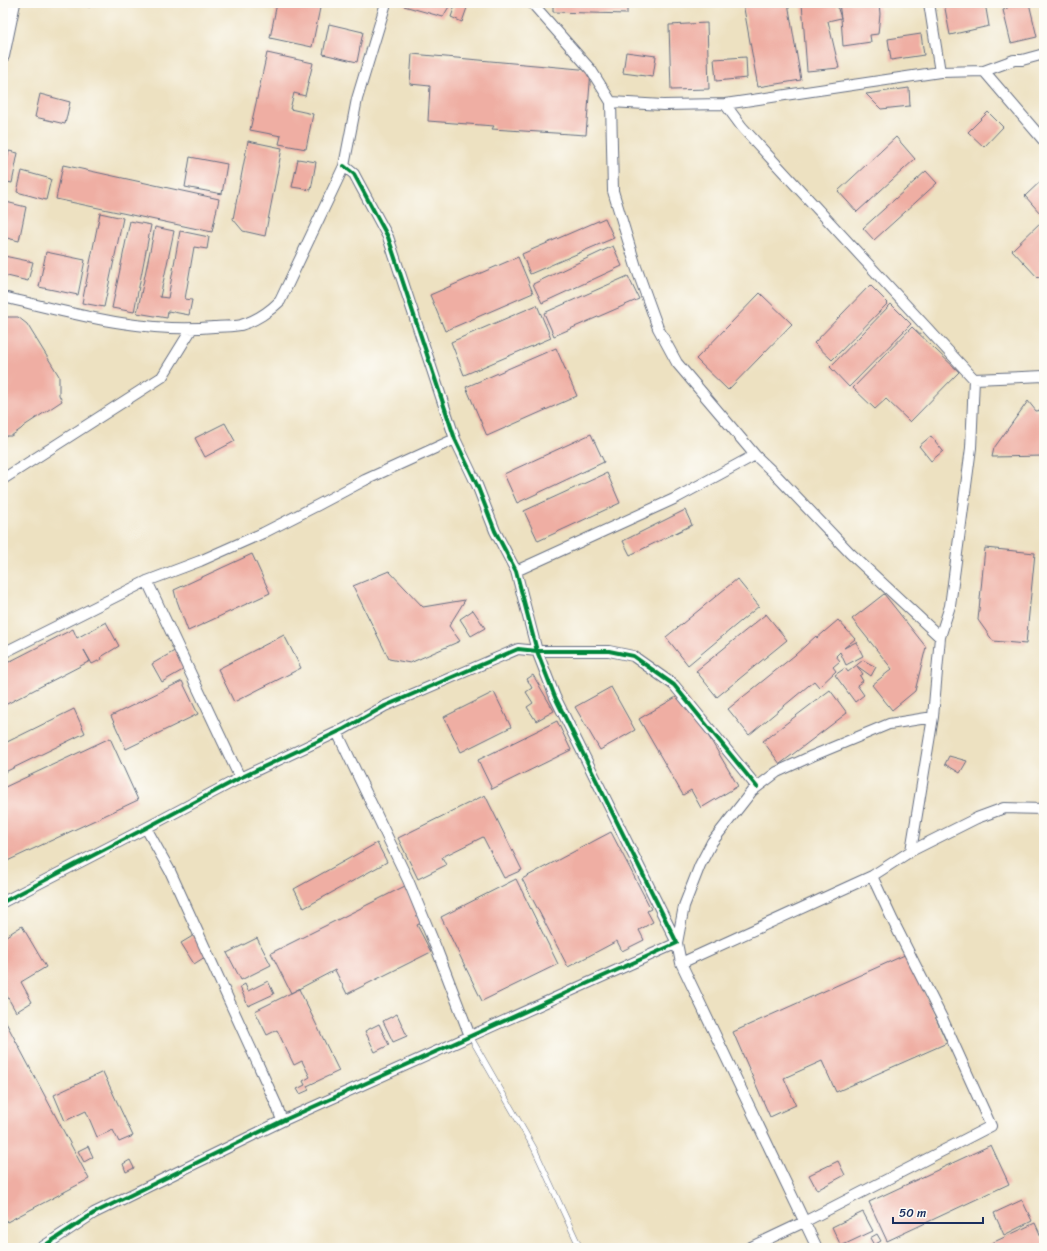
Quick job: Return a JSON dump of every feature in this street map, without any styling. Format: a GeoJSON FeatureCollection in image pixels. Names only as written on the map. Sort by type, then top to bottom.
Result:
{"type":"FeatureCollection","features":[{"type":"Feature","properties":{"kind":"street"},"geometry":{"type":"LineString","coordinates":[[3,56],[14,3]]}},
{"type":"Feature","properties":{"kind":"street"},"geometry":{"type":"LineString","coordinates":[[3,297],[89,317],[146,327],[191,330],[242,324],[270,311],[280,301],[344,166],[357,99],[386,3]]}},
{"type":"Feature","properties":{"kind":"street"},"geometry":{"type":"LineString","coordinates":[[532,3],[591,70],[611,102],[613,191],[636,267],[658,328],[677,363],[755,455],[850,553],[940,637]]}},
{"type":"Feature","properties":{"kind":"street"},"geometry":{"type":"LineString","coordinates":[[929,3],[940,72]]}},
{"type":"Feature","properties":{"kind":"street"},"geometry":{"type":"LineString","coordinates":[[611,102],[664,105],[725,104],[940,72],[984,71],[1014,60],[1022,60],[1044,54]]}},
{"type":"Feature","properties":{"kind":"street"},"geometry":{"type":"LineString","coordinates":[[984,71],[1044,141]]}},
{"type":"Feature","properties":{"kind":"street"},"geometry":{"type":"LineString","coordinates":[[725,104],[742,127],[974,379],[971,448],[950,606],[940,637],[933,717],[911,851]]}},
{"type":"Feature","properties":{"kind":"street"},"geometry":{"type":"LineString","coordinates":[[344,166],[354,174],[388,237],[455,439],[477,485],[495,531],[516,571],[537,651],[555,697],[677,943],[682,963],[817,1248]]}},
{"type":"Feature","properties":{"kind":"street"},"geometry":{"type":"LineString","coordinates":[[3,479],[162,377],[191,330]]}},
{"type":"Feature","properties":{"kind":"street"},"geometry":{"type":"LineString","coordinates":[[974,379],[1044,376]]}},
{"type":"Feature","properties":{"kind":"street"},"geometry":{"type":"LineString","coordinates":[[3,653],[147,581],[200,561],[263,533],[365,480],[455,439]]}},
{"type":"Feature","properties":{"kind":"street"},"geometry":{"type":"LineString","coordinates":[[516,571],[674,499],[755,455]]}},
{"type":"Feature","properties":{"kind":"street"},"geometry":{"type":"LineString","coordinates":[[147,581],[240,778]]}},
{"type":"Feature","properties":{"kind":"street"},"geometry":{"type":"LineString","coordinates":[[3,902],[240,778],[337,732],[385,706],[454,675],[518,649],[537,651],[609,650],[633,656],[674,685],[757,787]]}},
{"type":"Feature","properties":{"kind":"street"},"geometry":{"type":"LineString","coordinates":[[677,943],[684,906],[700,865],[712,842],[752,791],[777,772],[889,724],[933,717]]}},
{"type":"Feature","properties":{"kind":"street"},"geometry":{"type":"LineString","coordinates":[[337,732],[408,880],[470,1036]]}},
{"type":"Feature","properties":{"kind":"street"},"geometry":{"type":"LineString","coordinates":[[682,963],[872,876],[911,851],[977,818],[1004,808],[1044,809]]}},
{"type":"Feature","properties":{"kind":"street"},"geometry":{"type":"LineString","coordinates":[[146,828],[170,871],[277,1106],[282,1121]]}},
{"type":"Feature","properties":{"kind":"street"},"geometry":{"type":"LineString","coordinates":[[749,1248],[804,1222],[992,1126],[943,1020],[872,876]]}},
{"type":"Feature","properties":{"kind":"street"},"geometry":{"type":"LineString","coordinates":[[41,1248],[94,1213],[282,1121],[677,943]]}},
{"type":"Feature","properties":{"kind":"lane"},"geometry":{"type":"LineString","coordinates":[[470,1036],[534,1148],[580,1248]]}},
{"type":"Feature","properties":{"kind":"building"},"geometry":{"type":"Polygon","coordinates":[[[69,3],[91,3],[90,7],[69,3]]]}},
{"type":"Feature","properties":{"kind":"building"},"geometry":{"type":"Polygon","coordinates":[[[277,3],[321,3],[312,47],[270,38],[277,3]]]}},
{"type":"Feature","properties":{"kind":"building"},"geometry":{"type":"Polygon","coordinates":[[[406,3],[451,3],[443,17],[404,6],[406,3]]]}},
{"type":"Feature","properties":{"kind":"building"},"geometry":{"type":"Polygon","coordinates":[[[456,3],[468,5],[462,22],[451,17],[456,3]]]}},
{"type":"Feature","properties":{"kind":"building"},"geometry":{"type":"Polygon","coordinates":[[[553,3],[627,3],[627,14],[553,12],[553,3]]]}},
{"type":"Feature","properties":{"kind":"building"},"geometry":{"type":"Polygon","coordinates":[[[743,3],[788,3],[801,80],[758,87],[743,3]]]}},
{"type":"Feature","properties":{"kind":"building"},"geometry":{"type":"Polygon","coordinates":[[[802,3],[836,3],[841,18],[828,21],[839,68],[807,71],[802,3]]]}},
{"type":"Feature","properties":{"kind":"building"},"geometry":{"type":"Polygon","coordinates":[[[839,3],[879,3],[880,14],[878,34],[870,35],[871,42],[843,46],[839,3]]]}},
{"type":"Feature","properties":{"kind":"building"},"geometry":{"type":"Polygon","coordinates":[[[944,3],[985,3],[989,26],[950,35],[944,3]]]}},
{"type":"Feature","properties":{"kind":"building"},"geometry":{"type":"Polygon","coordinates":[[[1006,3],[1029,3],[1037,37],[1011,43],[1003,10],[1007,9],[1006,3]]]}},
{"type":"Feature","properties":{"kind":"building"},"geometry":{"type":"Polygon","coordinates":[[[707,23],[709,89],[671,90],[669,25],[707,23]]]}},
{"type":"Feature","properties":{"kind":"building"},"geometry":{"type":"Polygon","coordinates":[[[329,24],[363,32],[357,62],[323,54],[329,24]]]}},
{"type":"Feature","properties":{"kind":"building"},"geometry":{"type":"Polygon","coordinates":[[[921,34],[924,55],[891,60],[888,39],[921,34]]]}},
{"type":"Feature","properties":{"kind":"building"},"geometry":{"type":"Polygon","coordinates":[[[626,52],[656,56],[653,77],[623,73],[626,52]]]}},
{"type":"Feature","properties":{"kind":"building"},"geometry":{"type":"Polygon","coordinates":[[[267,53],[313,63],[305,96],[294,93],[290,109],[313,114],[306,149],[279,144],[281,136],[250,130],[267,53]]]}},
{"type":"Feature","properties":{"kind":"building"},"geometry":{"type":"Polygon","coordinates":[[[412,54],[591,70],[586,135],[492,129],[494,126],[428,121],[430,86],[410,84],[412,54]]]}},
{"type":"Feature","properties":{"kind":"building"},"geometry":{"type":"Polygon","coordinates":[[[746,57],[747,78],[716,81],[714,59],[746,57]]]}},
{"type":"Feature","properties":{"kind":"building"},"geometry":{"type":"Polygon","coordinates":[[[909,88],[910,106],[881,109],[866,94],[909,88]]]}},
{"type":"Feature","properties":{"kind":"building"},"geometry":{"type":"Polygon","coordinates":[[[40,94],[70,102],[65,124],[35,117],[40,94]]]}},
{"type":"Feature","properties":{"kind":"building"},"geometry":{"type":"Polygon","coordinates":[[[988,112],[1003,127],[984,147],[968,132],[988,112]]]}},
{"type":"Feature","properties":{"kind":"building"},"geometry":{"type":"Polygon","coordinates":[[[896,137],[915,159],[857,212],[838,191],[896,137]]]}},
{"type":"Feature","properties":{"kind":"building"},"geometry":{"type":"Polygon","coordinates":[[[248,141],[282,148],[265,236],[243,231],[233,219],[248,141]]]}},
{"type":"Feature","properties":{"kind":"building"},"geometry":{"type":"Polygon","coordinates":[[[9,151],[18,153],[12,183],[3,181],[9,151]]]}},
{"type":"Feature","properties":{"kind":"building"},"geometry":{"type":"Polygon","coordinates":[[[190,157],[227,164],[222,194],[185,187],[190,157]]]}},
{"type":"Feature","properties":{"kind":"building"},"geometry":{"type":"Polygon","coordinates":[[[298,159],[316,162],[311,190],[292,187],[298,159]]]}},
{"type":"Feature","properties":{"kind":"building"},"geometry":{"type":"Polygon","coordinates":[[[63,165],[219,199],[212,232],[56,199],[63,165]]]}},
{"type":"Feature","properties":{"kind":"building"},"geometry":{"type":"Polygon","coordinates":[[[22,171],[51,179],[46,200],[17,192],[22,171]]]}},
{"type":"Feature","properties":{"kind":"building"},"geometry":{"type":"Polygon","coordinates":[[[926,171],[937,183],[874,240],[863,228],[926,171]]]}},
{"type":"Feature","properties":{"kind":"building"},"geometry":{"type":"Polygon","coordinates":[[[1044,178],[1044,210],[1040,213],[1025,196],[1044,178]]]}},
{"type":"Feature","properties":{"kind":"building"},"geometry":{"type":"Polygon","coordinates":[[[6,202],[26,207],[19,241],[3,237],[3,215],[6,202]]]}},
{"type":"Feature","properties":{"kind":"building"},"geometry":{"type":"Polygon","coordinates":[[[100,213],[123,218],[104,307],[82,303],[100,213]]]}},
{"type":"Feature","properties":{"kind":"building"},"geometry":{"type":"Polygon","coordinates":[[[605,218],[614,238],[530,274],[522,254],[605,218]]]}},
{"type":"Feature","properties":{"kind":"building"},"geometry":{"type":"Polygon","coordinates":[[[1044,219],[1044,272],[1038,278],[1012,250],[1044,219]]]}},
{"type":"Feature","properties":{"kind":"building"},"geometry":{"type":"Polygon","coordinates":[[[130,221],[151,225],[134,312],[112,308],[130,221]]]}},
{"type":"Feature","properties":{"kind":"building"},"geometry":{"type":"Polygon","coordinates":[[[155,227],[174,231],[160,297],[168,298],[180,231],[209,237],[207,249],[194,247],[185,299],[192,300],[189,315],[168,311],[167,318],[137,313],[155,227]]]}},
{"type":"Feature","properties":{"kind":"building"},"geometry":{"type":"Polygon","coordinates":[[[613,246],[622,266],[542,303],[533,284],[613,246]]]}},
{"type":"Feature","properties":{"kind":"building"},"geometry":{"type":"Polygon","coordinates":[[[46,252],[85,260],[78,295],[39,287],[46,252]]]}},
{"type":"Feature","properties":{"kind":"building"},"geometry":{"type":"Polygon","coordinates":[[[4,256],[33,262],[28,281],[3,275],[4,256]]]}},
{"type":"Feature","properties":{"kind":"building"},"geometry":{"type":"Polygon","coordinates":[[[518,257],[533,293],[445,331],[430,295],[518,257]]]}},
{"type":"Feature","properties":{"kind":"building"},"geometry":{"type":"Polygon","coordinates":[[[628,276],[639,299],[554,336],[544,313],[628,276]]]}},
{"type":"Feature","properties":{"kind":"building"},"geometry":{"type":"Polygon","coordinates":[[[870,285],[888,303],[832,360],[814,343],[870,285]]]}},
{"type":"Feature","properties":{"kind":"building"},"geometry":{"type":"Polygon","coordinates":[[[760,293],[792,324],[728,390],[696,359],[760,293]]]}},
{"type":"Feature","properties":{"kind":"building"},"geometry":{"type":"Polygon","coordinates":[[[891,304],[911,324],[849,387],[830,367],[891,304]]]}},
{"type":"Feature","properties":{"kind":"building"},"geometry":{"type":"Polygon","coordinates":[[[537,305],[551,338],[464,375],[451,342],[537,305]]]}},
{"type":"Feature","properties":{"kind":"building"},"geometry":{"type":"Polygon","coordinates":[[[7,317],[18,317],[27,324],[59,376],[59,395],[62,401],[11,436],[3,438],[3,319],[7,317]]]}},
{"type":"Feature","properties":{"kind":"building"},"geometry":{"type":"Polygon","coordinates":[[[912,327],[959,372],[910,422],[886,399],[875,409],[853,388],[912,327]]]}},
{"type":"Feature","properties":{"kind":"building"},"geometry":{"type":"Polygon","coordinates":[[[556,348],[577,396],[487,436],[466,387],[556,348]]]}},
{"type":"Feature","properties":{"kind":"building"},"geometry":{"type":"Polygon","coordinates":[[[1028,401],[1036,411],[1044,410],[1044,456],[992,457],[994,448],[1028,401]]]}},
{"type":"Feature","properties":{"kind":"building"},"geometry":{"type":"Polygon","coordinates":[[[225,423],[235,441],[205,457],[195,438],[225,423]]]}},
{"type":"Feature","properties":{"kind":"building"},"geometry":{"type":"Polygon","coordinates":[[[591,434],[604,462],[517,503],[504,474],[591,434]]]}},
{"type":"Feature","properties":{"kind":"building"},"geometry":{"type":"Polygon","coordinates":[[[931,436],[943,451],[931,461],[919,446],[931,436]]]}},
{"type":"Feature","properties":{"kind":"building"},"geometry":{"type":"Polygon","coordinates":[[[607,473],[620,503],[538,541],[524,511],[607,473]]]}},
{"type":"Feature","properties":{"kind":"building"},"geometry":{"type":"Polygon","coordinates":[[[685,510],[692,525],[630,555],[623,541],[685,510]]]}},
{"type":"Feature","properties":{"kind":"building"},"geometry":{"type":"Polygon","coordinates":[[[985,548],[1035,553],[1026,644],[993,641],[978,620],[985,548]]]}},
{"type":"Feature","properties":{"kind":"building"},"geometry":{"type":"Polygon","coordinates":[[[252,554],[270,593],[188,631],[174,590],[252,554]]]}},
{"type":"Feature","properties":{"kind":"building"},"geometry":{"type":"Polygon","coordinates":[[[389,571],[423,607],[465,600],[449,626],[460,641],[410,663],[389,659],[353,586],[389,571]]]}},
{"type":"Feature","properties":{"kind":"building"},"geometry":{"type":"Polygon","coordinates":[[[737,579],[759,606],[688,665],[666,637],[737,579]]]}},
{"type":"Feature","properties":{"kind":"building"},"geometry":{"type":"Polygon","coordinates":[[[884,594],[926,647],[915,691],[892,710],[872,685],[892,669],[852,619],[884,594]]]}},
{"type":"Feature","properties":{"kind":"building"},"geometry":{"type":"Polygon","coordinates":[[[473,610],[485,628],[471,636],[460,619],[473,610]]]}},
{"type":"Feature","properties":{"kind":"building"},"geometry":{"type":"Polygon","coordinates":[[[766,614],[787,640],[717,697],[696,671],[766,614]]]}},
{"type":"Feature","properties":{"kind":"building"},"geometry":{"type":"Polygon","coordinates":[[[838,620],[855,639],[844,648],[856,642],[863,656],[846,665],[840,652],[836,656],[840,661],[833,667],[836,671],[819,687],[814,681],[749,735],[728,709],[795,655],[816,636],[817,638],[838,620]]]}},
{"type":"Feature","properties":{"kind":"building"},"geometry":{"type":"Polygon","coordinates":[[[106,622],[119,646],[101,657],[102,659],[92,664],[84,650],[90,661],[3,706],[3,665],[73,629],[77,638],[106,622]]]}},
{"type":"Feature","properties":{"kind":"building"},"geometry":{"type":"Polygon","coordinates":[[[284,635],[301,668],[234,702],[218,669],[284,635]]]}},
{"type":"Feature","properties":{"kind":"building"},"geometry":{"type":"Polygon","coordinates":[[[178,649],[188,667],[162,682],[152,664],[178,649]]]}},
{"type":"Feature","properties":{"kind":"building"},"geometry":{"type":"Polygon","coordinates":[[[863,660],[876,667],[871,676],[857,666],[863,674],[860,676],[863,681],[857,685],[864,695],[855,702],[835,675],[845,668],[848,672],[863,660]]]}},
{"type":"Feature","properties":{"kind":"building"},"geometry":{"type":"Polygon","coordinates":[[[533,675],[554,711],[536,721],[527,707],[533,703],[526,692],[532,688],[527,679],[533,675]]]}},
{"type":"Feature","properties":{"kind":"building"},"geometry":{"type":"Polygon","coordinates":[[[182,681],[198,714],[126,749],[111,716],[182,681]]]}},
{"type":"Feature","properties":{"kind":"building"},"geometry":{"type":"Polygon","coordinates":[[[611,687],[635,730],[600,750],[575,707],[611,687]]]}},
{"type":"Feature","properties":{"kind":"building"},"geometry":{"type":"Polygon","coordinates":[[[830,690],[847,713],[780,764],[763,741],[830,690]]]}},
{"type":"Feature","properties":{"kind":"building"},"geometry":{"type":"Polygon","coordinates":[[[494,692],[511,727],[461,752],[444,717],[494,692]]]}},
{"type":"Feature","properties":{"kind":"building"},"geometry":{"type":"Polygon","coordinates":[[[683,693],[738,786],[701,808],[691,790],[683,795],[639,719],[683,693]]]}},
{"type":"Feature","properties":{"kind":"building"},"geometry":{"type":"Polygon","coordinates":[[[74,709],[85,733],[3,773],[3,744],[74,709]]]}},
{"type":"Feature","properties":{"kind":"building"},"geometry":{"type":"Polygon","coordinates":[[[557,721],[571,750],[492,789],[478,760],[557,721]]]}},
{"type":"Feature","properties":{"kind":"building"},"geometry":{"type":"Polygon","coordinates":[[[110,738],[138,800],[3,863],[3,788],[110,738]]]}},
{"type":"Feature","properties":{"kind":"building"},"geometry":{"type":"Polygon","coordinates":[[[949,756],[967,761],[960,773],[945,764],[949,756]]]}},
{"type":"Feature","properties":{"kind":"building"},"geometry":{"type":"Polygon","coordinates":[[[485,795],[522,870],[504,878],[483,837],[442,857],[446,865],[418,879],[398,838],[485,795]]]}},
{"type":"Feature","properties":{"kind":"building"},"geometry":{"type":"Polygon","coordinates":[[[611,832],[651,909],[647,911],[653,922],[639,930],[644,940],[622,951],[617,941],[568,967],[522,879],[611,832]]]}},
{"type":"Feature","properties":{"kind":"building"},"geometry":{"type":"Polygon","coordinates":[[[377,843],[387,862],[304,908],[294,889],[377,843]]]}},
{"type":"Feature","properties":{"kind":"building"},"geometry":{"type":"Polygon","coordinates":[[[516,879],[558,964],[482,1001],[441,917],[516,879]]]}},
{"type":"Feature","properties":{"kind":"building"},"geometry":{"type":"Polygon","coordinates":[[[405,886],[423,922],[417,925],[431,952],[347,994],[335,970],[291,993],[271,953],[405,886]]]}},
{"type":"Feature","properties":{"kind":"building"},"geometry":{"type":"Polygon","coordinates":[[[22,926],[46,967],[21,982],[32,1002],[16,1012],[3,989],[3,938],[22,926]]]}},
{"type":"Feature","properties":{"kind":"building"},"geometry":{"type":"Polygon","coordinates":[[[196,934],[208,955],[194,964],[181,943],[196,934]]]}},
{"type":"Feature","properties":{"kind":"building"},"geometry":{"type":"Polygon","coordinates":[[[257,938],[271,965],[241,980],[227,953],[257,938]]]}},
{"type":"Feature","properties":{"kind":"building"},"geometry":{"type":"Polygon","coordinates":[[[907,954],[947,1043],[836,1092],[822,1061],[784,1078],[796,1105],[770,1117],[733,1032],[907,954]]]}},
{"type":"Feature","properties":{"kind":"building"},"geometry":{"type":"Polygon","coordinates":[[[268,981],[274,994],[248,1006],[240,987],[245,984],[248,991],[268,981]]]}},
{"type":"Feature","properties":{"kind":"building"},"geometry":{"type":"Polygon","coordinates":[[[299,989],[339,1071],[307,1086],[309,1090],[300,1094],[297,1089],[305,1085],[303,1081],[310,1077],[302,1061],[294,1065],[277,1030],[267,1035],[255,1011],[299,989]]]}},
{"type":"Feature","properties":{"kind":"building"},"geometry":{"type":"Polygon","coordinates":[[[397,1014],[407,1036],[393,1042],[383,1021],[397,1014]]]}},
{"type":"Feature","properties":{"kind":"building"},"geometry":{"type":"Polygon","coordinates":[[[3,1017],[89,1179],[7,1222],[3,1215],[3,1017]]]}},
{"type":"Feature","properties":{"kind":"building"},"geometry":{"type":"Polygon","coordinates":[[[379,1024],[389,1045],[375,1052],[365,1031],[379,1024]]]}},
{"type":"Feature","properties":{"kind":"building"},"geometry":{"type":"Polygon","coordinates":[[[103,1072],[133,1136],[119,1142],[113,1130],[97,1137],[86,1111],[65,1121],[54,1095],[103,1072]]]}},
{"type":"Feature","properties":{"kind":"building"},"geometry":{"type":"Polygon","coordinates":[[[991,1145],[1009,1184],[887,1241],[869,1202],[991,1145]]]}},
{"type":"Feature","properties":{"kind":"building"},"geometry":{"type":"Polygon","coordinates":[[[88,1146],[93,1157],[84,1162],[78,1151],[88,1146]]]}},
{"type":"Feature","properties":{"kind":"building"},"geometry":{"type":"Polygon","coordinates":[[[130,1160],[134,1168],[126,1172],[123,1164],[130,1160]]]}},
{"type":"Feature","properties":{"kind":"building"},"geometry":{"type":"Polygon","coordinates":[[[838,1161],[845,1175],[817,1190],[809,1175],[838,1161]]]}},
{"type":"Feature","properties":{"kind":"building"},"geometry":{"type":"Polygon","coordinates":[[[1022,1200],[1032,1221],[1004,1235],[994,1213],[1022,1200]]]}},
{"type":"Feature","properties":{"kind":"building"},"geometry":{"type":"Polygon","coordinates":[[[863,1212],[873,1231],[841,1246],[832,1227],[863,1212]]]}},
{"type":"Feature","properties":{"kind":"building"},"geometry":{"type":"Polygon","coordinates":[[[1035,1223],[1044,1243],[1044,1248],[981,1248],[1035,1223]]]}},
{"type":"Feature","properties":{"kind":"building"},"geometry":{"type":"Polygon","coordinates":[[[877,1234],[881,1241],[874,1245],[870,1238],[877,1234]]]}},
{"type":"Feature","properties":{"kind":"cycle path"},"geometry":{"type":"LineString","coordinates":[[41,1248],[94,1213],[282,1121],[677,943],[555,697],[537,651],[516,571],[495,531],[477,485],[455,439],[388,237],[354,174],[344,166]]}},
{"type":"Feature","properties":{"kind":"cycle path"},"geometry":{"type":"LineString","coordinates":[[3,902],[240,778],[344,729],[385,706],[518,649],[537,651],[609,651],[633,656],[674,685],[757,787]]}}]}
